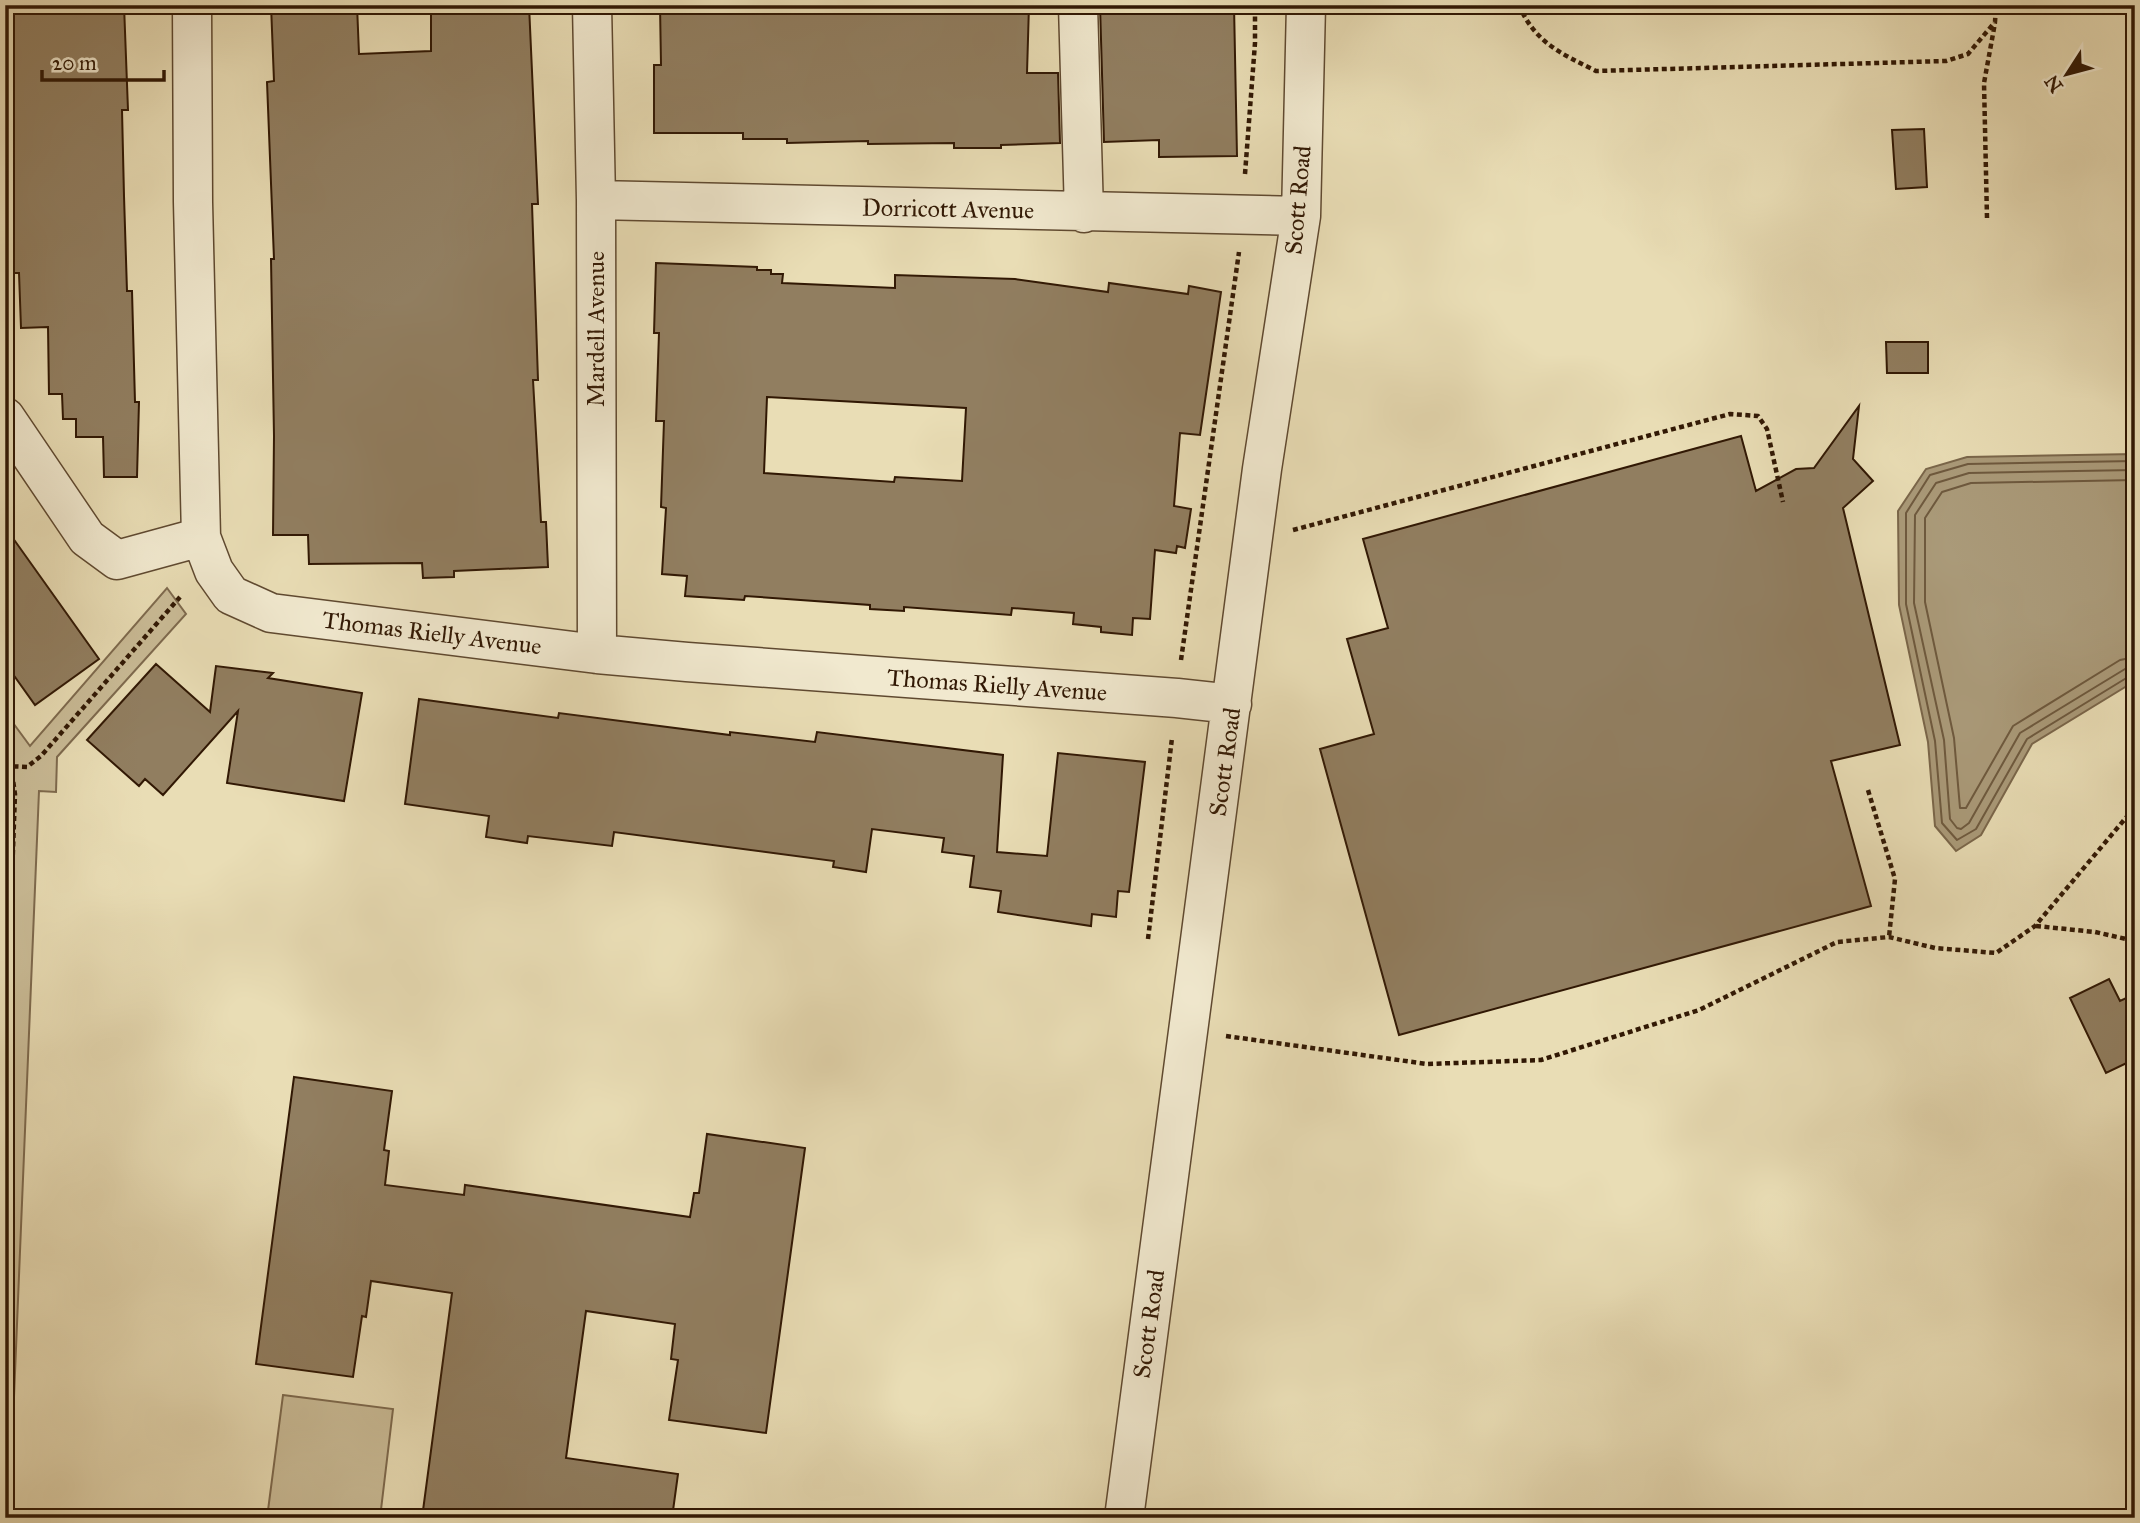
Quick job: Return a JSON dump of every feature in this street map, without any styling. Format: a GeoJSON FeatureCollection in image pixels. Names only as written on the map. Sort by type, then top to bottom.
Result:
{"type":"FeatureCollection","features":[{"type":"Feature","properties":{"kind":"street","name":"Thomas Rielly Avenue"},"geometry":{"type":"LineString","coordinates":[[192,5],[193,202],[201,537],[214,571],[232,595],[271,613],[597,654],[1232,704]]}},
{"type":"Feature","properties":{"kind":"street","name":"Mardell Avenue"},"geometry":{"type":"LineString","coordinates":[[592,5],[596,200],[597,654]]}},
{"type":"Feature","properties":{"kind":"street"},"geometry":{"type":"LineString","coordinates":[[1078,5],[1084,213]]}},
{"type":"Feature","properties":{"kind":"street","name":"Scott Road"},"geometry":{"type":"LineString","coordinates":[[1124,1518],[1254,530],[1301,216],[1307,5]]}},
{"type":"Feature","properties":{"kind":"street","name":"Dorricott Avenue"},"geometry":{"type":"LineString","coordinates":[[596,200],[1301,216]]}},
{"type":"Feature","properties":{"kind":"street"},"geometry":{"type":"LineString","coordinates":[[5,417],[87,538],[117,560],[201,537]]}},
{"type":"Feature","properties":{"kind":"path"},"geometry":{"type":"LineString","coordinates":[[1245,174],[1255,43],[1255,5]]}},
{"type":"Feature","properties":{"kind":"path"},"geometry":{"type":"LineString","coordinates":[[1519,5],[1527,24],[1552,48],[1596,71],[1946,61],[1968,54],[1995,22]]}},
{"type":"Feature","properties":{"kind":"path"},"geometry":{"type":"LineString","coordinates":[[1987,218],[1984,83],[1996,5]]}},
{"type":"Feature","properties":{"kind":"path"},"geometry":{"type":"LineString","coordinates":[[1181,658],[1219,406],[1237,260]]}},
{"type":"Feature","properties":{"kind":"path"},"geometry":{"type":"LineString","coordinates":[[1254,530],[1287,531],[1327,522],[1730,414],[1758,416],[1767,429],[1783,502]]}},
{"type":"Feature","properties":{"kind":"path"},"geometry":{"type":"LineString","coordinates":[[8,766],[27,767],[41,756],[180,597]]}},
{"type":"Feature","properties":{"kind":"path"},"geometry":{"type":"LineString","coordinates":[[1148,939],[1171,744]]}},
{"type":"Feature","properties":{"kind":"path"},"geometry":{"type":"LineString","coordinates":[[5,759],[15,794],[5,1072]]}},
{"type":"Feature","properties":{"kind":"path"},"geometry":{"type":"LineString","coordinates":[[1868,790],[1895,879],[1889,937]]}},
{"type":"Feature","properties":{"kind":"path"},"geometry":{"type":"LineString","coordinates":[[1188,1031],[1427,1064],[1541,1060],[1699,1010],[1837,942],[1889,937],[1934,948],[1996,953],[2035,926],[2135,807]]}},
{"type":"Feature","properties":{"kind":"path"},"geometry":{"type":"LineString","coordinates":[[2035,926],[2095,932],[2135,941]]}},
{"type":"Feature","properties":{"kind":"shaded area"},"geometry":{"type":"Polygon","coordinates":[[[167,588],[186,614],[57,757],[56,792],[39,791],[9,1518],[5,1518],[5,712],[30,746],[167,588]]]}},
{"type":"Feature","properties":{"kind":"shaded area"},"geometry":{"type":"Polygon","coordinates":[[[283,1395],[393,1409],[380,1518],[267,1518],[283,1395]]]}},
{"type":"Feature","properties":{"kind":"water"},"geometry":{"type":"Polygon","coordinates":[[[2135,454],[2135,681],[2032,744],[1981,835],[1956,851],[1935,826],[1928,742],[1899,605],[1898,511],[1926,469],[1967,457],[2135,454]]]}},
{"type":"Feature","properties":{"kind":"building"},"geometry":{"type":"Polygon","coordinates":[[[12,5],[124,5],[128,110],[122,110],[124,196],[127,291],[132,291],[135,402],[139,402],[137,477],[104,477],[103,437],[76,437],[76,419],[63,419],[62,394],[49,394],[48,327],[21,328],[19,273],[12,273],[12,5]]]}},
{"type":"Feature","properties":{"kind":"building"},"geometry":{"type":"Polygon","coordinates":[[[271,5],[357,5],[359,54],[431,51],[431,5],[529,5],[538,204],[532,204],[538,380],[533,380],[541,522],[546,522],[548,567],[454,571],[454,577],[423,578],[422,563],[309,564],[308,535],[273,535],[271,259],[274,259],[267,82],[274,81],[271,5]]]}},
{"type":"Feature","properties":{"kind":"building"},"geometry":{"type":"Polygon","coordinates":[[[660,5],[1029,5],[1027,73],[1058,73],[1060,143],[1001,145],[1001,148],[954,148],[954,143],[787,143],[787,139],[743,139],[743,133],[654,133],[654,65],[661,65],[660,5]]]}},
{"type":"Feature","properties":{"kind":"building"},"geometry":{"type":"Polygon","coordinates":[[[1100,5],[1234,5],[1237,156],[1159,157],[1159,140],[1104,142],[1100,5]]]}},
{"type":"Feature","properties":{"kind":"building"},"geometry":{"type":"Polygon","coordinates":[[[1924,129],[1927,187],[1896,189],[1892,130],[1924,129]]]}},
{"type":"Feature","properties":{"kind":"building"},"geometry":{"type":"Polygon","coordinates":[[[656,263],[757,267],[757,270],[771,270],[771,274],[783,274],[782,283],[895,288],[895,275],[1015,279],[1108,292],[1109,283],[1188,294],[1189,286],[1221,292],[1200,435],[1180,433],[1174,506],[1191,509],[1185,548],[1177,546],[1176,553],[1155,550],[1150,619],[1133,618],[1132,635],[1101,632],[1101,627],[1073,624],[1074,613],[1012,608],[1011,615],[904,607],[904,611],[870,609],[870,605],[745,596],[744,600],[685,596],[687,576],[662,574],[666,508],[661,507],[664,421],[656,421],[659,333],[654,333],[656,263]],[[767,397],[764,473],[894,482],[895,477],[962,481],[966,408],[767,397]]]}},
{"type":"Feature","properties":{"kind":"building"},"geometry":{"type":"Polygon","coordinates":[[[1886,342],[1928,342],[1928,373],[1887,373],[1886,342]]]}},
{"type":"Feature","properties":{"kind":"building"},"geometry":{"type":"Polygon","coordinates":[[[1859,406],[1853,459],[1873,481],[1843,508],[1900,745],[1831,761],[1871,906],[1399,1035],[1320,749],[1374,734],[1347,639],[1388,628],[1363,539],[1741,436],[1756,491],[1796,469],[1814,468],[1859,406]]]}},
{"type":"Feature","properties":{"kind":"building"},"geometry":{"type":"Polygon","coordinates":[[[5,527],[99,659],[35,705],[5,663],[5,527]]]}},
{"type":"Feature","properties":{"kind":"building"},"geometry":{"type":"Polygon","coordinates":[[[156,664],[210,712],[216,666],[273,673],[268,678],[362,693],[344,801],[227,783],[238,711],[163,795],[145,779],[139,786],[87,740],[156,664]]]}},
{"type":"Feature","properties":{"kind":"building"},"geometry":{"type":"Polygon","coordinates":[[[419,699],[558,718],[559,713],[730,735],[730,732],[815,742],[817,732],[1003,755],[997,852],[1047,856],[1058,753],[1145,762],[1129,892],[1118,891],[1116,917],[1092,914],[1091,926],[998,912],[1001,891],[970,887],[974,856],[942,852],[944,838],[872,829],[866,872],[833,867],[834,861],[614,832],[612,846],[528,836],[527,843],[486,837],[489,816],[405,804],[419,699]]]}},
{"type":"Feature","properties":{"kind":"building"},"geometry":{"type":"Polygon","coordinates":[[[2109,979],[2120,1001],[2135,994],[2135,1059],[2106,1073],[2070,998],[2109,979]]]}},
{"type":"Feature","properties":{"kind":"building"},"geometry":{"type":"Polygon","coordinates":[[[294,1077],[392,1091],[384,1150],[389,1151],[385,1185],[464,1195],[465,1185],[690,1217],[694,1193],[699,1193],[707,1134],[805,1148],[766,1433],[669,1420],[678,1360],[671,1359],[675,1324],[586,1311],[566,1458],[678,1474],[672,1518],[611,1518],[559,1511],[558,1518],[422,1518],[452,1293],[371,1281],[366,1317],[362,1316],[353,1377],[256,1364],[294,1077]]]}}]}
